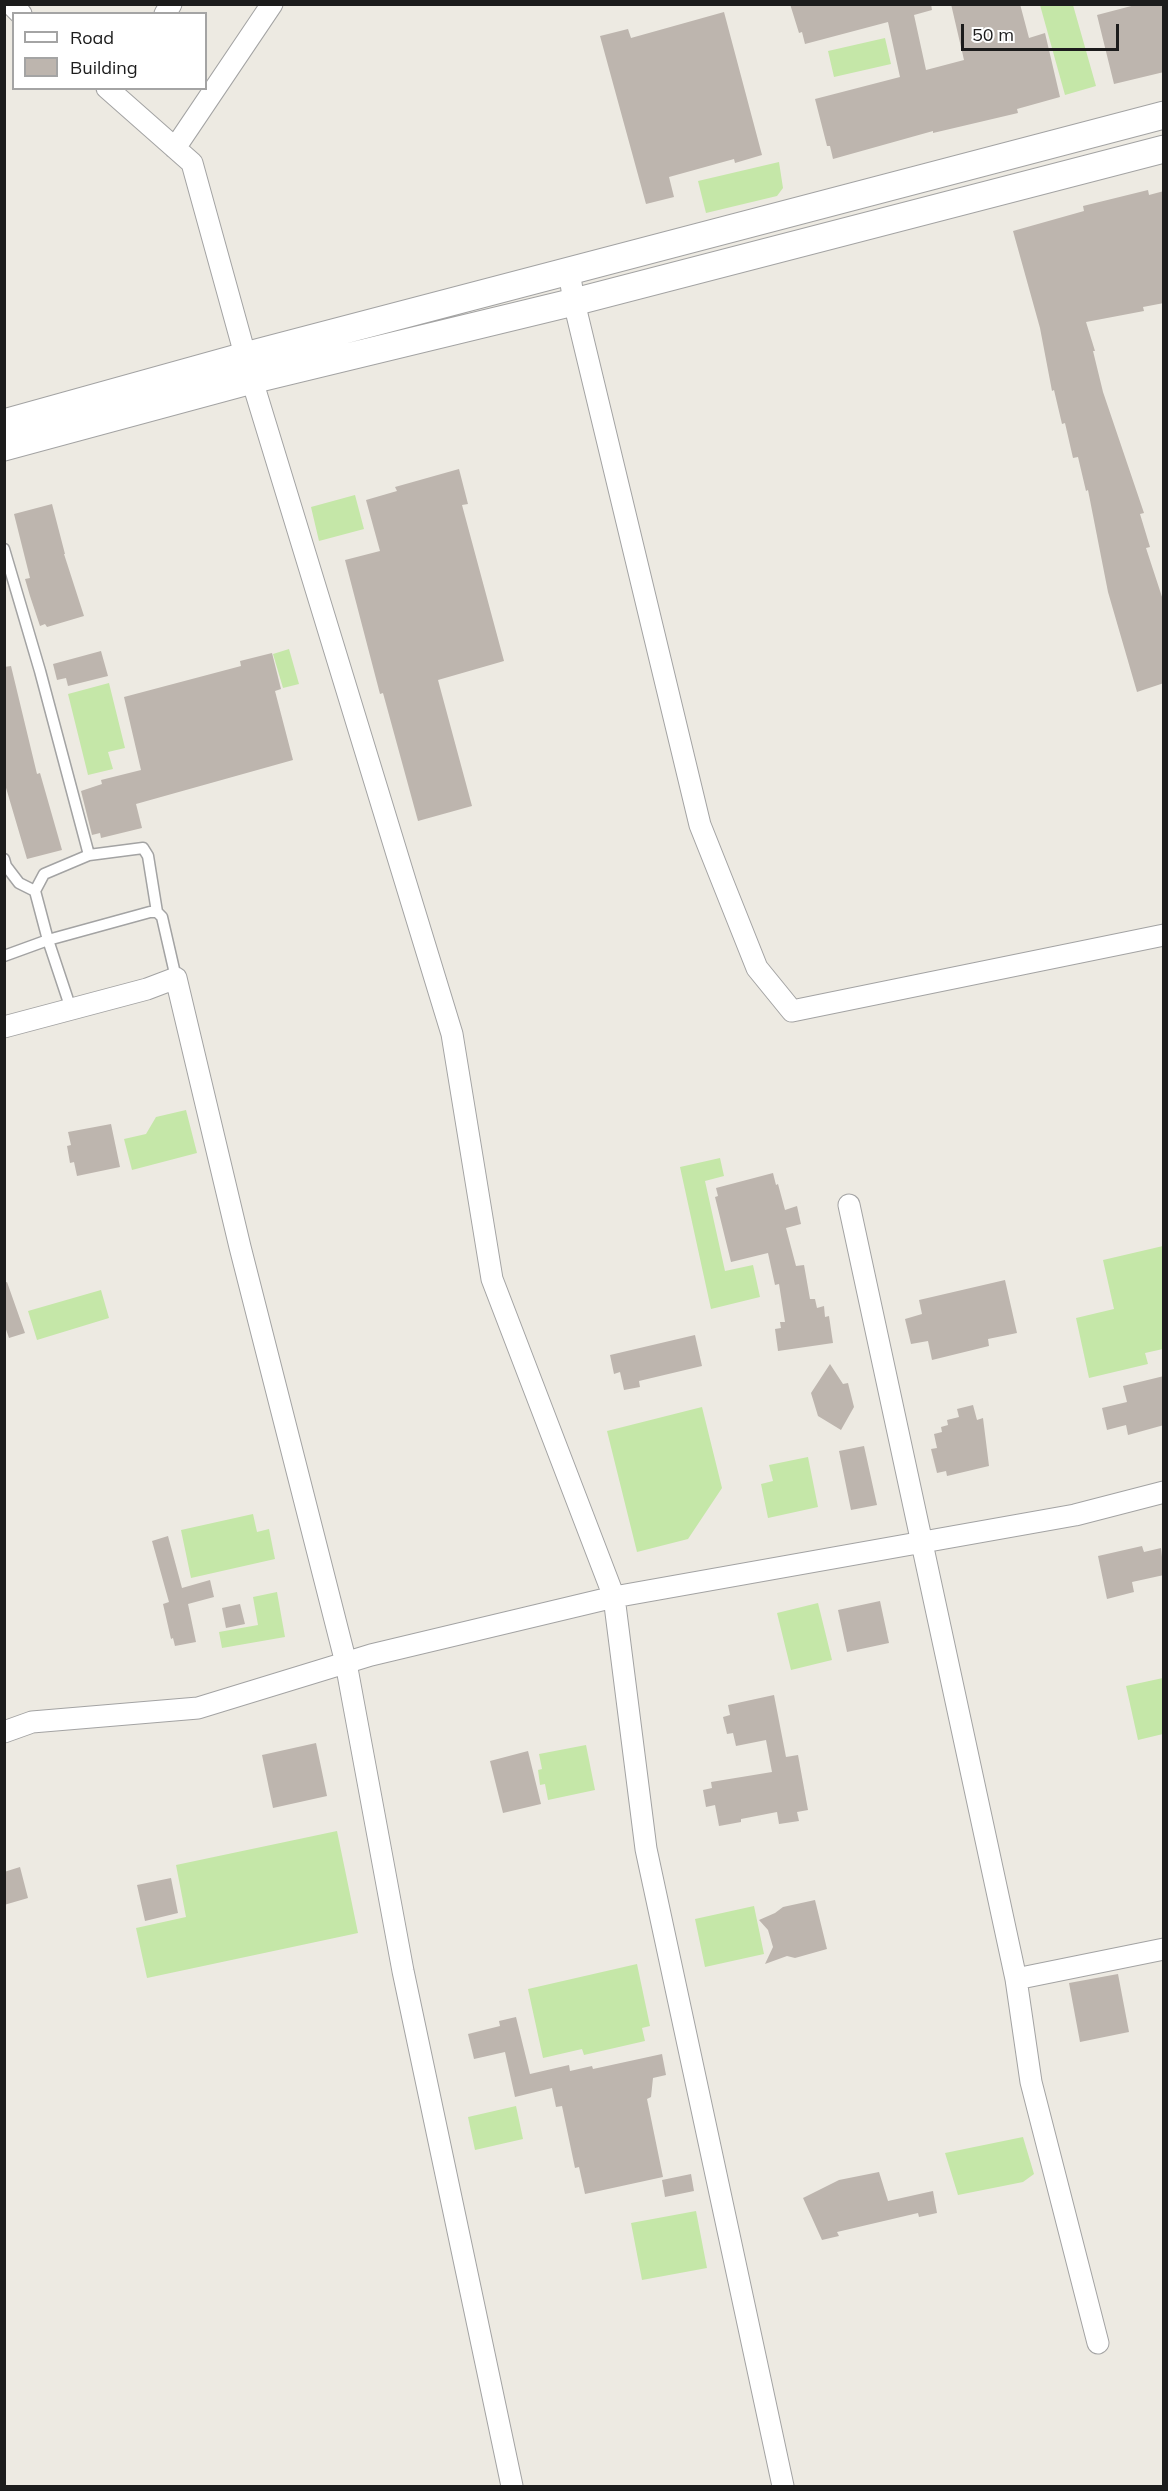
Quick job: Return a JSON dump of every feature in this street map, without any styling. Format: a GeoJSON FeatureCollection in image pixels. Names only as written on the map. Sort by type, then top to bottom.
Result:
{"type":"FeatureCollection","features":[{"type":"Feature","properties":{"kind":"street"},"geometry":{"type":"LineString","coordinates":[[175,148],[272,4]]}},
{"type":"Feature","properties":{"kind":"street"},"geometry":{"type":"LineString","coordinates":[[110,90],[192,163],[249,368],[452,1034],[492,1279],[614,1597],[646,1849],[783,2487]]}},
{"type":"Feature","properties":{"kind":"street"},"geometry":{"type":"LineString","coordinates":[[4,447],[249,368],[569,271],[1164,115]]}},
{"type":"Feature","properties":{"kind":"street"},"geometry":{"type":"LineString","coordinates":[[4,423],[249,368],[574,302],[1164,149]]}},
{"type":"Feature","properties":{"kind":"street"},"geometry":{"type":"LineString","coordinates":[[569,271],[574,302],[699,825],[758,968],[792,1011],[1164,935]]}},
{"type":"Feature","properties":{"kind":"street"},"geometry":{"type":"LineString","coordinates":[[4,1027],[176,978],[246,1270],[345,1663],[403,1971],[512,2487]]}},
{"type":"Feature","properties":{"kind":"street"},"geometry":{"type":"LineString","coordinates":[[849,1205],[1016,1979],[1031,2082],[1098,2343]]}},
{"type":"Feature","properties":{"kind":"street"},"geometry":{"type":"LineString","coordinates":[[4,1732],[32,1722],[198,1708],[345,1663],[614,1597],[1075,1515],[1164,1492]]}},
{"type":"Feature","properties":{"kind":"street"},"geometry":{"type":"LineString","coordinates":[[1016,1979],[1164,1949]]}},
{"type":"Feature","properties":{"kind":"lane"},"geometry":{"type":"LineString","coordinates":[[4,549],[40,671],[88,855]]}},
{"type":"Feature","properties":{"kind":"lane"},"geometry":{"type":"LineString","coordinates":[[71,1009],[48,940],[35,891],[44,874],[88,855],[143,848],[148,856],[157,912],[162,917],[176,978]]}},
{"type":"Feature","properties":{"kind":"lane"},"geometry":{"type":"LineString","coordinates":[[4,859],[6,866],[19,883],[35,891]]}},
{"type":"Feature","properties":{"kind":"lane"},"geometry":{"type":"LineString","coordinates":[[4,956],[48,940],[157,912]]}},
{"type":"Feature","properties":{"kind":"green space"},"geometry":{"type":"Polygon","coordinates":[[[1040,5],[1073,5],[1096,86],[1065,95],[1040,5]]]}},
{"type":"Feature","properties":{"kind":"green space"},"geometry":{"type":"Polygon","coordinates":[[[885,38],[891,64],[834,77],[828,51],[885,38]]]}},
{"type":"Feature","properties":{"kind":"green space"},"geometry":{"type":"Polygon","coordinates":[[[779,162],[783,188],[777,196],[706,213],[698,181],[779,162]]]}},
{"type":"Feature","properties":{"kind":"green space"},"geometry":{"type":"Polygon","coordinates":[[[355,495],[364,529],[319,541],[311,507],[355,495]]]}},
{"type":"Feature","properties":{"kind":"green space"},"geometry":{"type":"Polygon","coordinates":[[[289,649],[299,684],[283,688],[273,654],[289,649]]]}},
{"type":"Feature","properties":{"kind":"green space"},"geometry":{"type":"Polygon","coordinates":[[[109,683],[125,748],[108,752],[113,769],[88,775],[68,694],[109,683]]]}},
{"type":"Feature","properties":{"kind":"green space"},"geometry":{"type":"Polygon","coordinates":[[[186,1110],[197,1153],[132,1170],[124,1139],[146,1134],[156,1117],[186,1110]]]}},
{"type":"Feature","properties":{"kind":"green space"},"geometry":{"type":"Polygon","coordinates":[[[720,1158],[724,1176],[705,1181],[725,1271],[753,1265],[760,1297],[711,1309],[680,1167],[720,1158]]]}},
{"type":"Feature","properties":{"kind":"green space"},"geometry":{"type":"Polygon","coordinates":[[[1163,1246],[1163,1349],[1145,1353],[1148,1364],[1089,1378],[1076,1318],[1114,1309],[1103,1260],[1163,1246]]]}},
{"type":"Feature","properties":{"kind":"green space"},"geometry":{"type":"Polygon","coordinates":[[[101,1290],[109,1318],[37,1340],[28,1311],[101,1290]]]}},
{"type":"Feature","properties":{"kind":"green space"},"geometry":{"type":"Polygon","coordinates":[[[702,1407],[722,1488],[688,1539],[637,1552],[607,1431],[702,1407]]]}},
{"type":"Feature","properties":{"kind":"green space"},"geometry":{"type":"Polygon","coordinates":[[[808,1457],[818,1507],[768,1518],[761,1484],[773,1481],[769,1465],[808,1457]]]}},
{"type":"Feature","properties":{"kind":"green space"},"geometry":{"type":"Polygon","coordinates":[[[253,1514],[257,1532],[269,1529],[275,1559],[191,1578],[181,1530],[253,1514]]]}},
{"type":"Feature","properties":{"kind":"green space"},"geometry":{"type":"Polygon","coordinates":[[[277,1592],[285,1637],[222,1648],[219,1632],[258,1625],[253,1597],[277,1592]]]}},
{"type":"Feature","properties":{"kind":"green space"},"geometry":{"type":"Polygon","coordinates":[[[818,1603],[832,1660],[791,1670],[777,1613],[818,1603]]]}},
{"type":"Feature","properties":{"kind":"green space"},"geometry":{"type":"Polygon","coordinates":[[[1163,1678],[1163,1734],[1138,1740],[1126,1686],[1163,1678]]]}},
{"type":"Feature","properties":{"kind":"green space"},"geometry":{"type":"Polygon","coordinates":[[[586,1745],[595,1790],[548,1800],[545,1784],[540,1785],[538,1770],[542,1769],[539,1754],[586,1745]]]}},
{"type":"Feature","properties":{"kind":"green space"},"geometry":{"type":"Polygon","coordinates":[[[337,1831],[358,1933],[147,1978],[136,1928],[186,1917],[176,1865],[337,1831]]]}},
{"type":"Feature","properties":{"kind":"green space"},"geometry":{"type":"Polygon","coordinates":[[[754,1906],[764,1954],[705,1967],[695,1919],[754,1906]]]}},
{"type":"Feature","properties":{"kind":"green space"},"geometry":{"type":"Polygon","coordinates":[[[637,1964],[650,2026],[642,2028],[645,2041],[584,2055],[582,2049],[543,2058],[528,1989],[637,1964]]]}},
{"type":"Feature","properties":{"kind":"green space"},"geometry":{"type":"Polygon","coordinates":[[[516,2106],[523,2139],[475,2150],[468,2117],[516,2106]]]}},
{"type":"Feature","properties":{"kind":"green space"},"geometry":{"type":"Polygon","coordinates":[[[1023,2137],[1034,2174],[1023,2182],[958,2195],[945,2153],[1023,2137]]]}},
{"type":"Feature","properties":{"kind":"green space"},"geometry":{"type":"Polygon","coordinates":[[[696,2211],[707,2268],[642,2280],[631,2223],[696,2211]]]}},
{"type":"Feature","properties":{"kind":"building"},"geometry":{"type":"Polygon","coordinates":[[[790,4],[931,4],[932,10],[914,15],[926,70],[964,60],[951,4],[1020,4],[1029,38],[1045,33],[1060,97],[1017,109],[1018,113],[933,133],[933,131],[833,159],[830,146],[827,146],[815,99],[900,77],[888,22],[805,44],[790,4]]]}},
{"type":"Feature","properties":{"kind":"building"},"geometry":{"type":"Polygon","coordinates":[[[1139,4],[1164,4],[1164,72],[1114,84],[1097,15],[1139,4]]]}},
{"type":"Feature","properties":{"kind":"building"},"geometry":{"type":"Polygon","coordinates":[[[724,12],[762,155],[735,163],[734,159],[669,177],[674,197],[646,204],[600,36],[628,29],[631,38],[724,12]]]}},
{"type":"Feature","properties":{"kind":"building"},"geometry":{"type":"Polygon","coordinates":[[[1148,190],[1149,195],[1164,191],[1164,303],[1143,307],[1144,311],[1086,322],[1095,351],[1093,351],[1103,392],[1144,513],[1140,514],[1150,547],[1146,548],[1164,603],[1164,683],[1137,692],[1108,592],[1088,490],[1086,491],[1078,457],[1073,458],[1065,423],[1062,424],[1054,390],[1052,391],[1040,328],[1013,231],[1084,211],[1083,206],[1148,190]]]}},
{"type":"Feature","properties":{"kind":"building"},"geometry":{"type":"Polygon","coordinates":[[[459,469],[468,504],[462,505],[504,661],[438,680],[472,806],[418,821],[383,693],[380,694],[345,560],[380,551],[366,500],[397,491],[395,487],[459,469]]]}},
{"type":"Feature","properties":{"kind":"building"},"geometry":{"type":"Polygon","coordinates":[[[52,504],[64,554],[84,616],[47,627],[45,624],[40,626],[25,579],[30,578],[14,514],[52,504]]]}},
{"type":"Feature","properties":{"kind":"building"},"geometry":{"type":"Polygon","coordinates":[[[101,651],[108,676],[68,686],[66,678],[57,680],[53,664],[101,651]]]}},
{"type":"Feature","properties":{"kind":"building"},"geometry":{"type":"Polygon","coordinates":[[[272,653],[281,689],[275,691],[293,760],[136,804],[142,828],[101,838],[100,833],[92,835],[81,791],[102,784],[101,780],[141,770],[124,697],[241,666],[240,661],[272,653]]]}},
{"type":"Feature","properties":{"kind":"building"},"geometry":{"type":"Polygon","coordinates":[[[11,666],[37,774],[40,773],[62,850],[27,859],[4,781],[4,667],[11,666]]]}},
{"type":"Feature","properties":{"kind":"building"},"geometry":{"type":"Polygon","coordinates":[[[111,1124],[120,1167],[77,1176],[74,1162],[70,1163],[67,1146],[71,1145],[68,1132],[111,1124]]]}},
{"type":"Feature","properties":{"kind":"building"},"geometry":{"type":"Polygon","coordinates":[[[773,1173],[785,1210],[797,1206],[801,1224],[786,1228],[796,1266],[804,1265],[810,1299],[815,1299],[817,1308],[824,1306],[825,1317],[829,1316],[833,1343],[778,1351],[775,1329],[781,1328],[780,1322],[785,1322],[779,1284],[775,1285],[768,1253],[731,1262],[715,1197],[718,1196],[716,1188],[773,1173]]]}},
{"type":"Feature","properties":{"kind":"building"},"geometry":{"type":"Polygon","coordinates":[[[1005,1280],[1017,1333],[988,1339],[989,1346],[932,1360],[928,1341],[911,1344],[905,1319],[922,1314],[919,1300],[1005,1280]]]}},
{"type":"Feature","properties":{"kind":"building"},"geometry":{"type":"Polygon","coordinates":[[[7,1282],[25,1333],[9,1338],[4,1324],[4,1283],[7,1282]]]}},
{"type":"Feature","properties":{"kind":"building"},"geometry":{"type":"Polygon","coordinates":[[[695,1335],[702,1366],[639,1381],[640,1387],[624,1390],[620,1372],[614,1374],[610,1355],[695,1335]]]}},
{"type":"Feature","properties":{"kind":"building"},"geometry":{"type":"Polygon","coordinates":[[[830,1364],[843,1384],[848,1383],[854,1407],[841,1430],[818,1416],[811,1393],[830,1364]]]}},
{"type":"Feature","properties":{"kind":"building"},"geometry":{"type":"Polygon","coordinates":[[[1164,1376],[1164,1425],[1128,1435],[1126,1425],[1107,1430],[1102,1408],[1127,1402],[1123,1386],[1164,1376]]]}},
{"type":"Feature","properties":{"kind":"building"},"geometry":{"type":"Polygon","coordinates":[[[973,1405],[977,1420],[983,1418],[989,1466],[947,1476],[946,1471],[937,1473],[931,1449],[937,1448],[934,1434],[942,1432],[941,1427],[948,1425],[947,1420],[959,1417],[957,1409],[973,1405]]]}},
{"type":"Feature","properties":{"kind":"building"},"geometry":{"type":"Polygon","coordinates":[[[864,1446],[877,1505],[851,1510],[839,1451],[864,1446]]]}},
{"type":"Feature","properties":{"kind":"building"},"geometry":{"type":"Polygon","coordinates":[[[168,1536],[182,1588],[210,1580],[214,1597],[188,1604],[196,1642],[175,1646],[173,1638],[171,1639],[163,1604],[169,1602],[152,1541],[168,1536]]]}},
{"type":"Feature","properties":{"kind":"building"},"geometry":{"type":"Polygon","coordinates":[[[1142,1546],[1144,1552],[1161,1548],[1164,1575],[1132,1582],[1134,1592],[1107,1599],[1098,1556],[1142,1546]]]}},
{"type":"Feature","properties":{"kind":"building"},"geometry":{"type":"Polygon","coordinates":[[[880,1601],[889,1643],[847,1652],[838,1610],[880,1601]]]}},
{"type":"Feature","properties":{"kind":"building"},"geometry":{"type":"Polygon","coordinates":[[[240,1604],[245,1624],[226,1628],[222,1608],[240,1604]]]}},
{"type":"Feature","properties":{"kind":"building"},"geometry":{"type":"Polygon","coordinates":[[[774,1695],[786,1757],[798,1755],[808,1810],[797,1812],[799,1821],[779,1824],[777,1812],[719,1826],[715,1805],[706,1807],[703,1790],[712,1788],[711,1782],[772,1772],[766,1740],[736,1746],[733,1733],[727,1734],[723,1717],[730,1715],[728,1705],[774,1695]]]}},
{"type":"Feature","properties":{"kind":"building"},"geometry":{"type":"Polygon","coordinates":[[[316,1743],[327,1796],[273,1808],[262,1755],[316,1743]]]}},
{"type":"Feature","properties":{"kind":"building"},"geometry":{"type":"Polygon","coordinates":[[[528,1751],[541,1804],[503,1813],[490,1761],[528,1751]]]}},
{"type":"Feature","properties":{"kind":"building"},"geometry":{"type":"Polygon","coordinates":[[[20,1867],[28,1898],[4,1905],[4,1872],[20,1867]]]}},
{"type":"Feature","properties":{"kind":"building"},"geometry":{"type":"Polygon","coordinates":[[[171,1878],[178,1913],[145,1921],[137,1885],[171,1878]]]}},
{"type":"Feature","properties":{"kind":"building"},"geometry":{"type":"Polygon","coordinates":[[[815,1900],[827,1949],[795,1958],[787,1956],[765,1964],[773,1947],[768,1930],[759,1920],[783,1907],[815,1900]]]}},
{"type":"Feature","properties":{"kind":"building"},"geometry":{"type":"Polygon","coordinates":[[[1118,1974],[1129,2032],[1080,2042],[1069,1983],[1118,1974]]]}},
{"type":"Feature","properties":{"kind":"building"},"geometry":{"type":"Polygon","coordinates":[[[516,2017],[530,2074],[569,2065],[570,2071],[592,2066],[593,2069],[662,2054],[666,2075],[653,2078],[651,2097],[647,2099],[663,2177],[585,2194],[579,2167],[575,2168],[562,2106],[556,2107],[552,2088],[515,2097],[505,2052],[474,2059],[468,2034],[500,2026],[499,2021],[516,2017]]]}},
{"type":"Feature","properties":{"kind":"building"},"geometry":{"type":"Polygon","coordinates":[[[879,2172],[888,2201],[933,2191],[937,2213],[919,2217],[918,2213],[837,2232],[839,2236],[822,2240],[803,2198],[839,2180],[879,2172]]]}},
{"type":"Feature","properties":{"kind":"building"},"geometry":{"type":"Polygon","coordinates":[[[691,2174],[694,2191],[665,2197],[662,2180],[691,2174]]]}}]}
